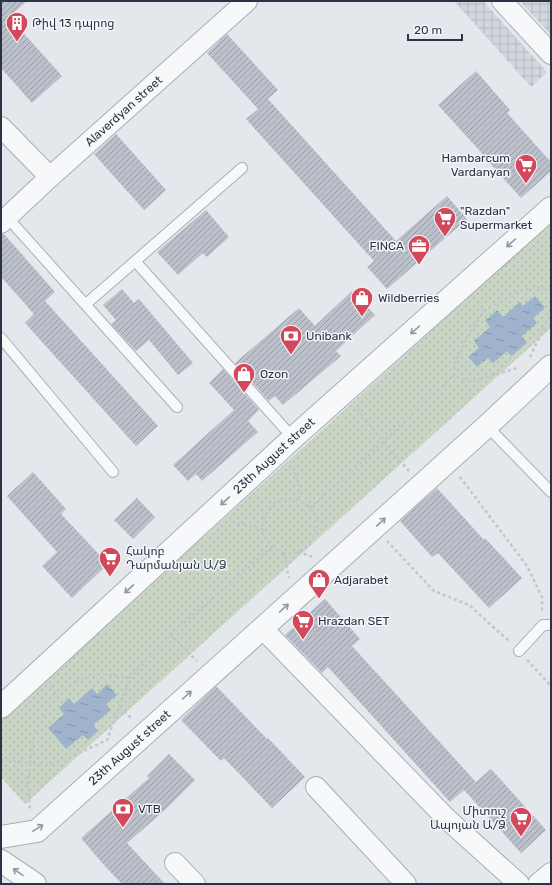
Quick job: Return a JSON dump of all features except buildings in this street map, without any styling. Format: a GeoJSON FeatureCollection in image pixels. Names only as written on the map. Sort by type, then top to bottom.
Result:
{"type":"FeatureCollection","features":[{"type":"Feature","properties":{"kind":"street","name":"Alaverdyan street"},"geometry":{"type":"LineString","coordinates":[[4,220],[247,1]]}},
{"type":"Feature","properties":{"kind":"street"},"geometry":{"type":"LineString","coordinates":[[502,1],[551,54]]}},
{"type":"Feature","properties":{"kind":"street"},"geometry":{"type":"LineString","coordinates":[[1,127],[50,177]]}},
{"type":"Feature","properties":{"kind":"street","name":"23th August street"},"geometry":{"type":"LineString","coordinates":[[1,707],[293,438],[551,208]]}},
{"type":"Feature","properties":{"kind":"street","name":"23th August street"},"geometry":{"type":"LineString","coordinates":[[1,837],[37,831],[375,528],[551,366]]}},
{"type":"Feature","properties":{"kind":"street"},"geometry":{"type":"LineString","coordinates":[[262,628],[447,819],[519,884]]}},
{"type":"Feature","properties":{"kind":"street"},"geometry":{"type":"LineString","coordinates":[[316,787],[406,884]]}},
{"type":"Feature","properties":{"kind":"street"},"geometry":{"type":"LineString","coordinates":[[1,861],[35,884]]}},
{"type":"Feature","properties":{"kind":"street"},"geometry":{"type":"LineString","coordinates":[[175,863],[195,884]]}},
{"type":"Feature","properties":{"kind":"street"},"geometry":{"type":"LineString","coordinates":[[538,884],[551,873]]}},
{"type":"Feature","properties":{"kind":"lane"},"geometry":{"type":"LineString","coordinates":[[86,304],[242,168]]}},
{"type":"Feature","properties":{"kind":"lane"},"geometry":{"type":"LineString","coordinates":[[4,220],[86,304],[177,407]]}},
{"type":"Feature","properties":{"kind":"lane"},"geometry":{"type":"LineString","coordinates":[[135,261],[293,438]]}},
{"type":"Feature","properties":{"kind":"lane"},"geometry":{"type":"LineString","coordinates":[[1,338],[113,472]]}},
{"type":"Feature","properties":{"kind":"lane"},"geometry":{"type":"LineString","coordinates":[[487,426],[551,492]]}},
{"type":"Feature","properties":{"kind":"lane"},"geometry":{"type":"LineString","coordinates":[[519,651],[547,625]]}},
{"type":"Feature","properties":{"kind":"path"},"geometry":{"type":"LineString","coordinates":[[310,508],[453,376],[455,363],[469,334],[484,311],[520,292],[537,287],[551,291]]}},
{"type":"Feature","properties":{"kind":"path"},"geometry":{"type":"LineString","coordinates":[[478,302],[484,311]]}},
{"type":"Feature","properties":{"kind":"path"},"geometry":{"type":"LineString","coordinates":[[527,360],[549,317],[551,305]]}},
{"type":"Feature","properties":{"kind":"path"},"geometry":{"type":"LineString","coordinates":[[453,376],[471,382],[517,368],[520,365]]}},
{"type":"Feature","properties":{"kind":"path"},"geometry":{"type":"LineString","coordinates":[[357,409],[383,442],[422,484]]}},
{"type":"Feature","properties":{"kind":"path"},"geometry":{"type":"LineString","coordinates":[[448,461],[527,566],[542,597],[547,625]]}},
{"type":"Feature","properties":{"kind":"path"},"geometry":{"type":"LineString","coordinates":[[293,467],[299,485],[299,500]]}},
{"type":"Feature","properties":{"kind":"path"},"geometry":{"type":"LineString","coordinates":[[282,500],[299,500],[314,513],[317,526],[314,540],[298,552],[291,553],[278,550],[272,547],[264,535],[264,516],[272,505],[282,500]]}},
{"type":"Feature","properties":{"kind":"path"},"geometry":{"type":"LineString","coordinates":[[231,522],[263,529]]}},
{"type":"Feature","properties":{"kind":"path"},"geometry":{"type":"LineString","coordinates":[[375,528],[434,591],[469,606],[519,651],[551,686]]}},
{"type":"Feature","properties":{"kind":"path"},"geometry":{"type":"LineString","coordinates":[[2,760],[47,765],[73,756],[107,740],[130,678],[170,635],[272,547]]}},
{"type":"Feature","properties":{"kind":"path"},"geometry":{"type":"LineString","coordinates":[[170,635],[200,664]]}},
{"type":"Feature","properties":{"kind":"path"},"geometry":{"type":"LineString","coordinates":[[31,812],[28,784],[34,736],[49,706],[73,683],[100,674],[130,678]]}},
{"type":"Feature","properties":{"kind":"path"},"geometry":{"type":"LineString","coordinates":[[50,685],[58,698]]}},
{"type":"Feature","properties":{"kind":"shaded area"},"geometry":{"type":"Polygon","coordinates":[[[454,1],[483,1],[547,72],[531,87],[454,1]]]}},
{"type":"Feature","properties":{"kind":"shaded area"},"geometry":{"type":"Polygon","coordinates":[[[520,1],[551,1],[551,35],[520,1]]]}},
{"type":"Feature","properties":{"kind":"green space"},"geometry":{"type":"Polygon","coordinates":[[[551,223],[551,328],[25,804],[1,777],[1,720],[551,223]]]}},
{"type":"Feature","properties":{"kind":"water"},"geometry":{"type":"Polygon","coordinates":[[[535,296],[545,308],[533,318],[537,323],[522,336],[527,343],[511,356],[507,351],[493,363],[488,358],[477,367],[468,357],[479,348],[474,341],[490,327],[485,321],[497,310],[503,317],[520,302],[523,306],[535,296]]]}},
{"type":"Feature","properties":{"kind":"water"},"geometry":{"type":"Polygon","coordinates":[[[107,684],[117,695],[106,704],[111,710],[93,725],[98,731],[88,740],[83,735],[66,749],[48,728],[64,714],[59,708],[69,698],[74,704],[92,688],[97,694],[107,684]]]}},
{"type":"Feature","properties":{"kind":"place","name":"Թիվ 13 դպրոց"},"geometry":{"type":"Point","coordinates":[17,42]}},
{"type":"Feature","properties":{"kind":"place","name":"Hambarcum Vardanyan"},"geometry":{"type":"Point","coordinates":[526,184]}},
{"type":"Feature","properties":{"kind":"place","name":"\"Razdan\" Supermarket"},"geometry":{"type":"Point","coordinates":[445,238]}},
{"type":"Feature","properties":{"kind":"place","name":"FINCA"},"geometry":{"type":"Point","coordinates":[419,266]}},
{"type":"Feature","properties":{"kind":"place","name":"Wildberries"},"geometry":{"type":"Point","coordinates":[362,318]}},
{"type":"Feature","properties":{"kind":"place","name":"Unibank"},"geometry":{"type":"Point","coordinates":[291,356]}},
{"type":"Feature","properties":{"kind":"place","name":"Ozon"},"geometry":{"type":"Point","coordinates":[244,394]}},
{"type":"Feature","properties":{"kind":"place","name":"Հակոբ Դարմանյան Ա/Ձ"},"geometry":{"type":"Point","coordinates":[110,578]}},
{"type":"Feature","properties":{"kind":"place","name":"Adjarabet"},"geometry":{"type":"Point","coordinates":[319,600]}},
{"type":"Feature","properties":{"kind":"place","name":"Hrazdan SET"},"geometry":{"type":"Point","coordinates":[303,640]}},
{"type":"Feature","properties":{"kind":"place","name":"VTB"},"geometry":{"type":"Point","coordinates":[123,828]}},
{"type":"Feature","properties":{"kind":"place","name":"Միտուշ Ապոյան Ա/Ձ"},"geometry":{"type":"Point","coordinates":[521,838]}}]}
